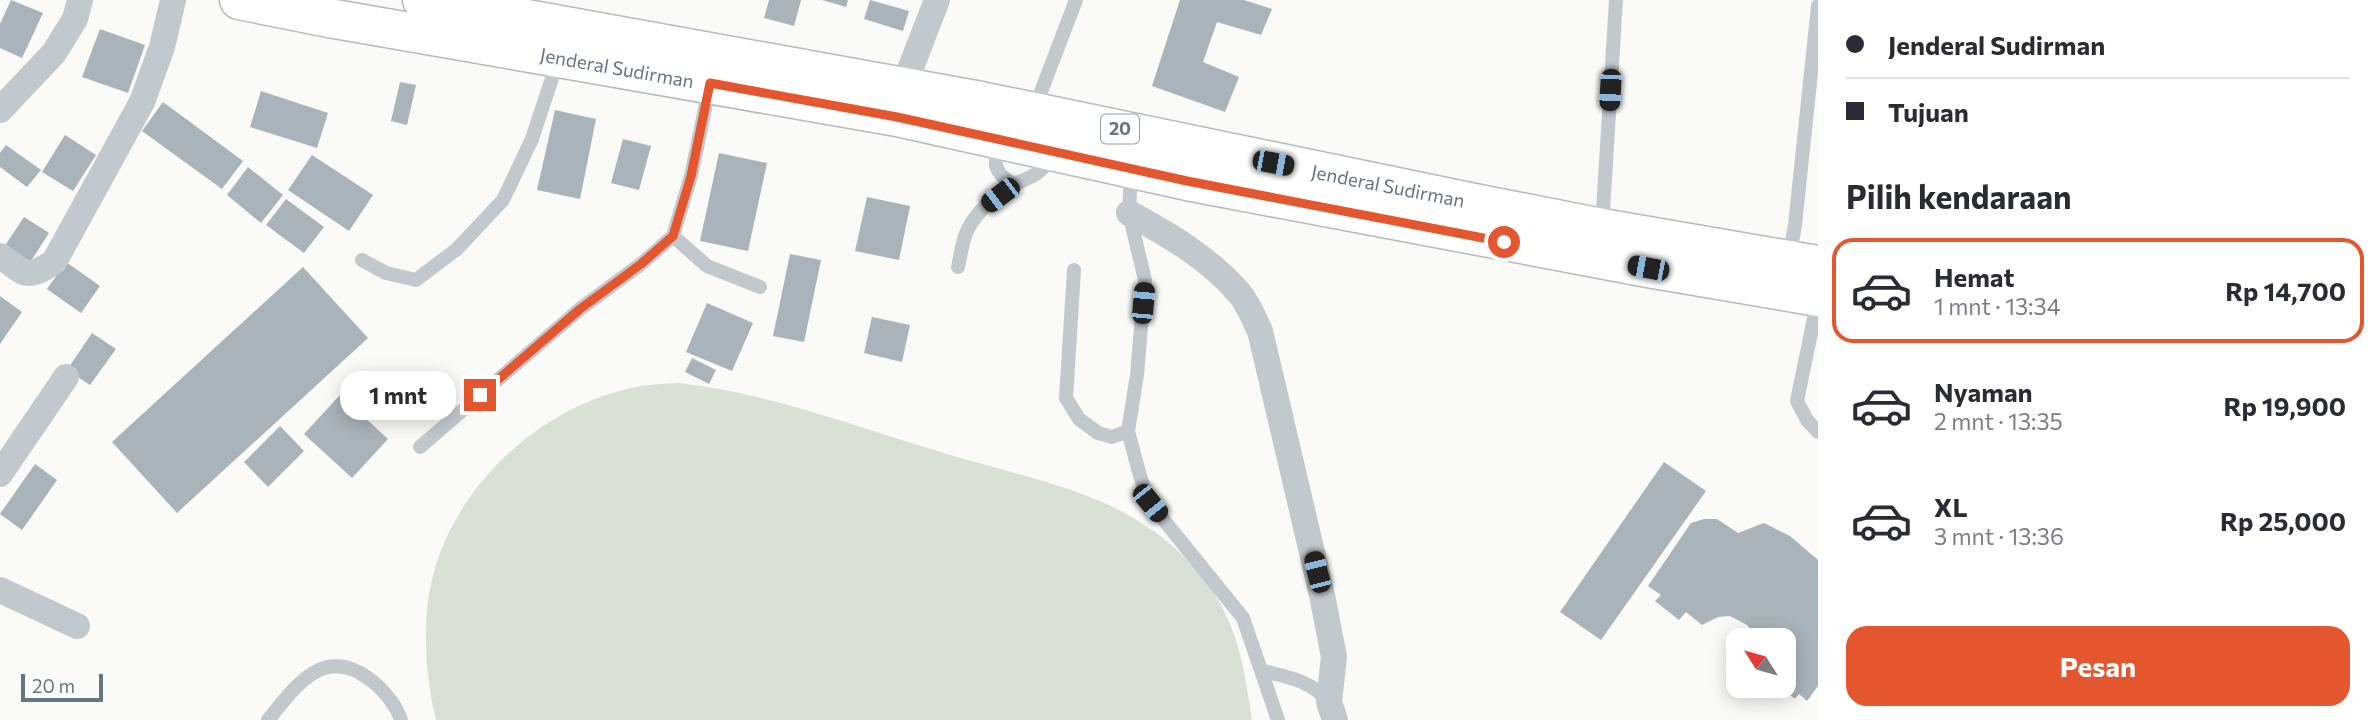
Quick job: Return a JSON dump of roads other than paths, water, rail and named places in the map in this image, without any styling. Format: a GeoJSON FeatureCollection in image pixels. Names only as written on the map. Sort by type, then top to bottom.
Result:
{"type":"FeatureCollection","features":[{"type":"Feature","properties":{"kind":"highway","name":"Jenderal Sudirman"},"geometry":{"type":"LineString","coordinates":[[239,0],[710,83],[901,102],[1033,111],[1135,150],[1187,181],[1465,235],[1818,298]]}},
{"type":"Feature","properties":{"kind":"highway","name":"Jenderal Sudirman"},"geometry":{"type":"LineString","coordinates":[[422,0],[901,102],[1000,138],[1056,151],[1135,150],[1273,163],[1602,228],[1803,263]]}},
{"type":"Feature","properties":{"kind":"street"},"geometry":{"type":"LineString","coordinates":[[0,110],[54,53],[75,19],[80,0]]}},
{"type":"Feature","properties":{"kind":"street"},"geometry":{"type":"LineString","coordinates":[[0,256],[24,273],[36,274],[54,262],[142,102],[162,47],[173,0]]}},
{"type":"Feature","properties":{"kind":"street"},"geometry":{"type":"LineString","coordinates":[[901,102],[937,0]]}},
{"type":"Feature","properties":{"kind":"street"},"geometry":{"type":"LineString","coordinates":[[1129,213],[1170,235],[1206,260],[1241,295],[1260,331],[1334,657],[1332,711]]}},
{"type":"Feature","properties":{"kind":"street"},"geometry":{"type":"LineString","coordinates":[[0,474],[66,377]]}},
{"type":"Feature","properties":{"kind":"street"},"geometry":{"type":"LineString","coordinates":[[0,590],[77,626]]}},
{"type":"Feature","properties":{"kind":"lane"},"geometry":{"type":"LineString","coordinates":[[1033,111],[1076,0]]}},
{"type":"Feature","properties":{"kind":"lane"},"geometry":{"type":"LineString","coordinates":[[1602,228],[1616,0]]}},
{"type":"Feature","properties":{"kind":"lane"},"geometry":{"type":"LineString","coordinates":[[1803,263],[1795,225],[1818,6]]}},
{"type":"Feature","properties":{"kind":"lane"},"geometry":{"type":"LineString","coordinates":[[362,260],[386,273],[416,280],[457,250],[503,200],[532,139],[559,58]]}},
{"type":"Feature","properties":{"kind":"lane"},"geometry":{"type":"LineString","coordinates":[[420,447],[580,309],[641,264],[673,236],[691,176],[710,83]]}},
{"type":"Feature","properties":{"kind":"lane"},"geometry":{"type":"LineString","coordinates":[[1000,138],[995,163],[1000,176],[1014,185]]}},
{"type":"Feature","properties":{"kind":"lane"},"geometry":{"type":"LineString","coordinates":[[1135,150],[1129,213],[1145,279],[1137,374],[1128,431],[1150,503],[1243,618],[1278,720]]}},
{"type":"Feature","properties":{"kind":"lane"},"geometry":{"type":"LineString","coordinates":[[958,267],[967,230],[985,206],[1014,185],[1037,174],[1056,151]]}},
{"type":"Feature","properties":{"kind":"lane"},"geometry":{"type":"LineString","coordinates":[[673,236],[707,265],[760,287]]}},
{"type":"Feature","properties":{"kind":"lane"},"geometry":{"type":"LineString","coordinates":[[1074,270],[1066,398],[1079,419],[1098,433],[1112,436],[1128,431]]}},
{"type":"Feature","properties":{"kind":"lane"},"geometry":{"type":"LineString","coordinates":[[1818,298],[1797,401],[1818,432]]}},
{"type":"Feature","properties":{"kind":"lane"},"geometry":{"type":"LineString","coordinates":[[268,720],[299,683],[328,665],[354,667],[378,685],[401,720]]}},
{"type":"Feature","properties":{"kind":"lane"},"geometry":{"type":"LineString","coordinates":[[1263,671],[1301,680],[1319,690],[1332,711]]}}]}
